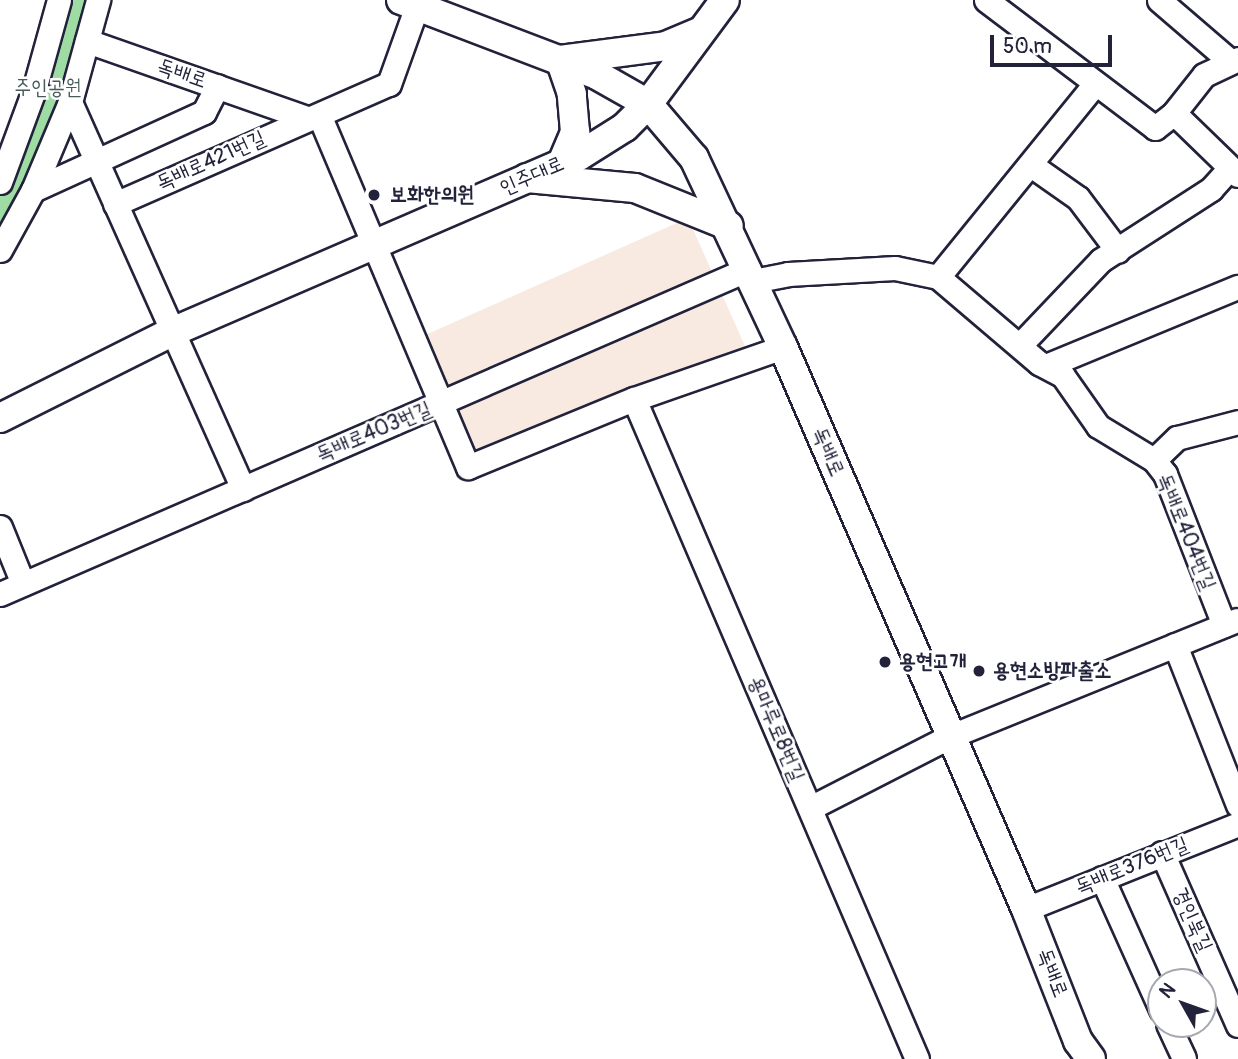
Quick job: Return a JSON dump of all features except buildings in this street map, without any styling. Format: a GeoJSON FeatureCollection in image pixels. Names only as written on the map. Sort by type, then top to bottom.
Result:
{"type":"FeatureCollection","features":[{"type":"Feature","properties":{"kind":"main road","name":"인주대로"},"geometry":{"type":"LineString","coordinates":[[0,418],[172,332],[562,163],[625,127],[648,104],[725,0]]}},
{"type":"Feature","properties":{"kind":"main road","name":"독배로"},"geometry":{"type":"LineString","coordinates":[[412,2],[560,60],[648,104],[694,158],[729,226],[783,346],[1026,909],[1079,1041],[1091,1059]]}},
{"type":"Feature","properties":{"kind":"main road"},"geometry":{"type":"LineString","coordinates":[[562,163],[575,132],[572,94],[560,60],[666,46],[703,31]]}},
{"type":"Feature","properties":{"kind":"main road"},"geometry":{"type":"LineString","coordinates":[[527,178],[635,188],[729,226]]}},
{"type":"Feature","properties":{"kind":"street"},"geometry":{"type":"LineString","coordinates":[[0,182],[6,153],[60,0]]}},
{"type":"Feature","properties":{"kind":"street"},"geometry":{"type":"LineString","coordinates":[[0,250],[33,190],[70,102],[98,0]]}},
{"type":"Feature","properties":{"kind":"street"},"geometry":{"type":"LineString","coordinates":[[986,0],[1155,128],[1174,113],[1204,75],[1234,60],[1159,0]]}},
{"type":"Feature","properties":{"kind":"street","name":"독배로421번길"},"geometry":{"type":"LineString","coordinates":[[115,204],[388,84],[412,2]]}},
{"type":"Feature","properties":{"kind":"street","name":"독배로"},"geometry":{"type":"LineString","coordinates":[[88,41],[217,86],[204,112],[96,161]]}},
{"type":"Feature","properties":{"kind":"street"},"geometry":{"type":"LineString","coordinates":[[938,277],[1095,84]]}},
{"type":"Feature","properties":{"kind":"street","name":"독배로421번길"},"geometry":{"type":"LineString","coordinates":[[217,86],[313,118]]}},
{"type":"Feature","properties":{"kind":"street"},"geometry":{"type":"LineString","coordinates":[[70,102],[243,489]]}},
{"type":"Feature","properties":{"kind":"street"},"geometry":{"type":"LineString","coordinates":[[1020,345],[1101,260],[1233,173],[1174,113]]}},
{"type":"Feature","properties":{"kind":"street"},"geometry":{"type":"LineString","coordinates":[[313,118],[374,245],[439,404],[468,467],[634,399],[783,346]]}},
{"type":"Feature","properties":{"kind":"street"},"geometry":{"type":"LineString","coordinates":[[33,190],[96,161]]}},
{"type":"Feature","properties":{"kind":"street"},"geometry":{"type":"LineString","coordinates":[[1031,165],[1077,198],[1118,251]]}},
{"type":"Feature","properties":{"kind":"street","name":"독배로404번길"},"geometry":{"type":"LineString","coordinates":[[750,275],[895,268],[938,277],[1072,385],[1098,426],[1154,460],[1165,474],[1231,622]]}},
{"type":"Feature","properties":{"kind":"street","name":"독배로403번길"},"geometry":{"type":"LineString","coordinates":[[0,594],[439,404],[750,275]]}},
{"type":"Feature","properties":{"kind":"street"},"geometry":{"type":"LineString","coordinates":[[1046,366],[1238,287]]}},
{"type":"Feature","properties":{"kind":"street","name":"용마루로8번길"},"geometry":{"type":"LineString","coordinates":[[634,399],[918,1059]]}},
{"type":"Feature","properties":{"kind":"street"},"geometry":{"type":"LineString","coordinates":[[1154,460],[1177,438],[1238,422]]}},
{"type":"Feature","properties":{"kind":"street"},"geometry":{"type":"LineString","coordinates":[[0,527],[23,584]]}},
{"type":"Feature","properties":{"kind":"street"},"geometry":{"type":"LineString","coordinates":[[810,808],[951,736],[1231,622]]}},
{"type":"Feature","properties":{"kind":"street"},"geometry":{"type":"LineString","coordinates":[[1175,645],[1230,762],[1238,805]]}},
{"type":"Feature","properties":{"kind":"street","name":"독배로376번길"},"geometry":{"type":"LineString","coordinates":[[1026,909],[1238,824]]}},
{"type":"Feature","properties":{"kind":"street","name":"경인북길"},"geometry":{"type":"LineString","coordinates":[[1162,853],[1238,1026]]}},
{"type":"Feature","properties":{"kind":"street"},"geometry":{"type":"LineString","coordinates":[[1102,878],[1147,978]]}},
{"type":"Feature","properties":{"kind":"street"},"geometry":{"type":"LineString","coordinates":[[1174,1038],[1184,1059]]}},
{"type":"Feature","properties":{"kind":"shaded area"},"geometry":{"type":"Polygon","coordinates":[[[688,218],[746,348],[474,469],[416,339],[688,218]]]}},
{"type":"Feature","properties":{"kind":"green space","name":"주인공원"},"geometry":{"type":"Polygon","coordinates":[[[47,0],[94,0],[70,102],[0,241],[0,168],[47,0]]]}},
{"type":"Feature","properties":{"kind":"place","name":"보화한의원"},"geometry":{"type":"Point","coordinates":[374,195]}},
{"type":"Feature","properties":{"kind":"place","name":"용현고개"},"geometry":{"type":"Point","coordinates":[885,662]}},
{"type":"Feature","properties":{"kind":"place","name":"용현소방파출소"},"geometry":{"type":"Point","coordinates":[979,671]}}]}
